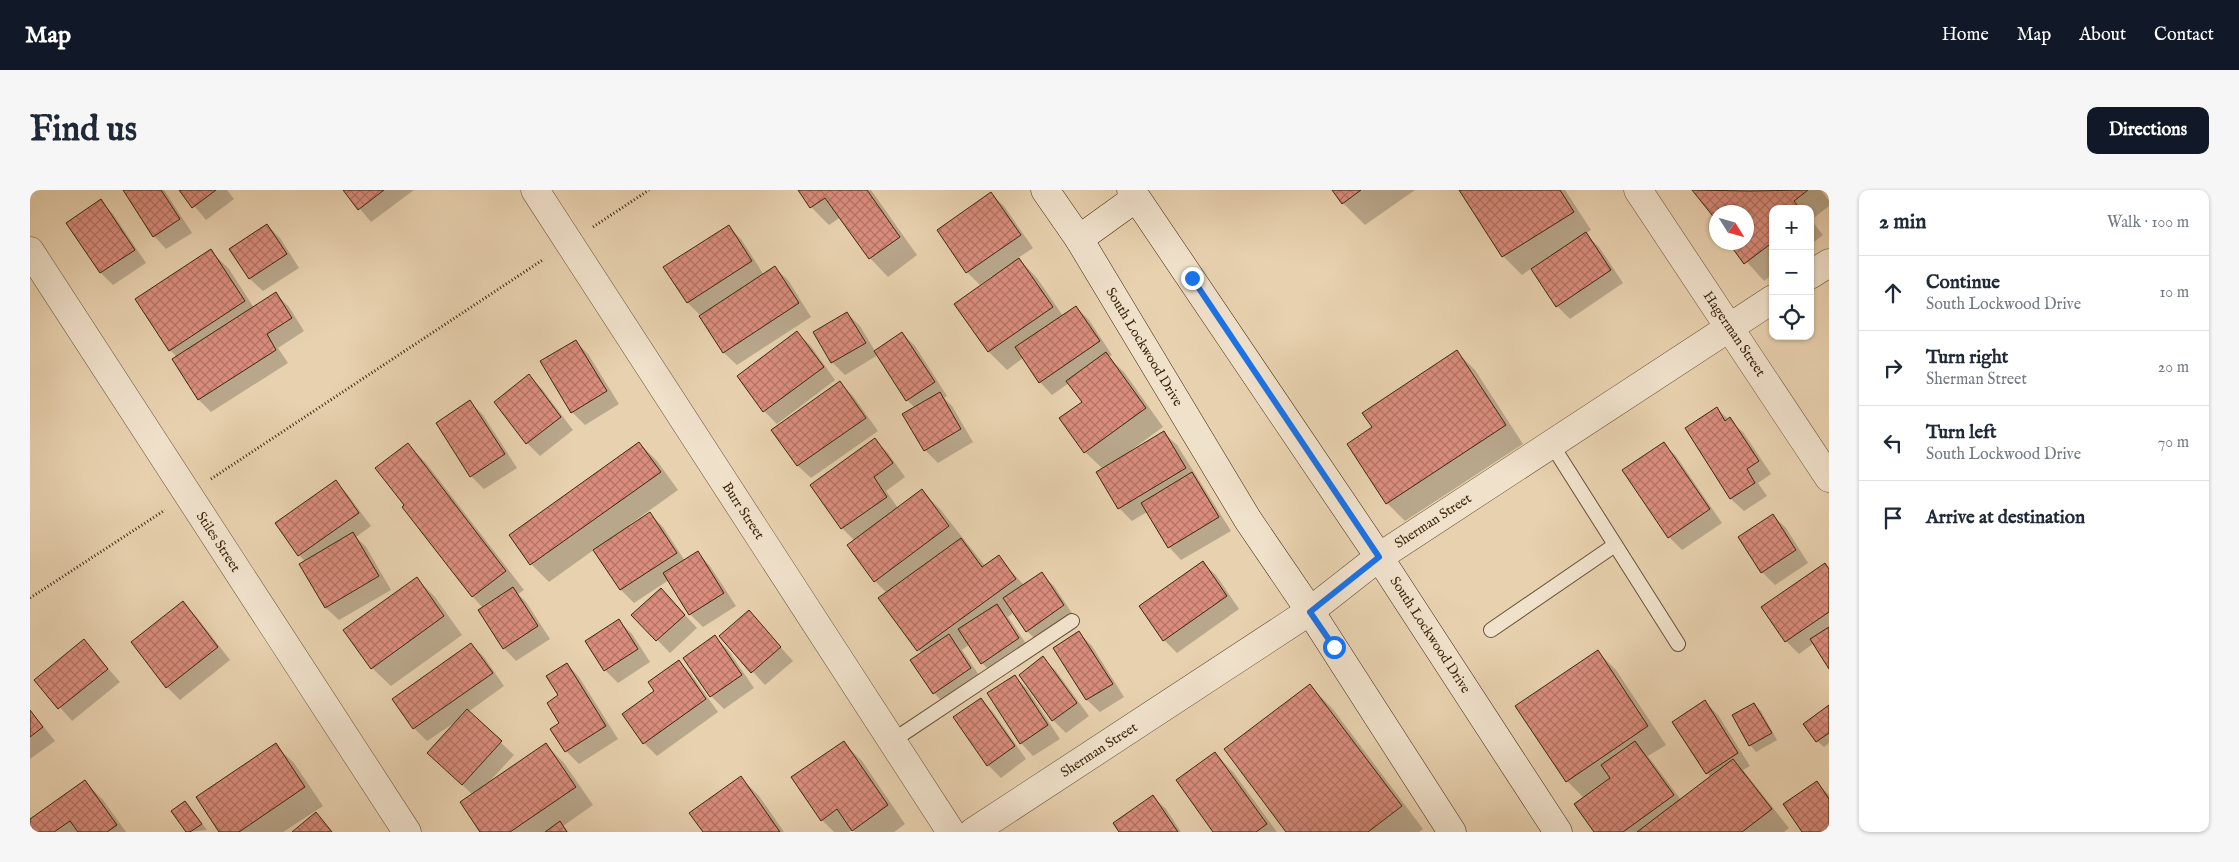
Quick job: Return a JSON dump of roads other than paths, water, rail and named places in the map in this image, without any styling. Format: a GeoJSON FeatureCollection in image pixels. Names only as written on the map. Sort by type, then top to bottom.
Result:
{"type":"FeatureCollection","features":[{"type":"Feature","properties":{"kind":"street","name":"Burr Street"},"geometry":{"type":"LineString","coordinates":[[535,190],[951,832]]}},
{"type":"Feature","properties":{"kind":"street","name":"South Lockwood Drive"},"geometry":{"type":"LineString","coordinates":[[1045,190],[1079,239],[1248,520],[1310,612],[1452,832]]}},
{"type":"Feature","properties":{"kind":"street","name":"Hagerman Street"},"geometry":{"type":"LineString","coordinates":[[1638,190],[1829,478]]}},
{"type":"Feature","properties":{"kind":"street","name":"South Lockwood Drive"},"geometry":{"type":"LineString","coordinates":[[1134,194],[1379,557],[1558,832]]}},
{"type":"Feature","properties":{"kind":"street"},"geometry":{"type":"LineString","coordinates":[[1079,239],[1134,194]]}},
{"type":"Feature","properties":{"kind":"street","name":"Stiles Street"},"geometry":{"type":"LineString","coordinates":[[30,251],[407,832]]}},
{"type":"Feature","properties":{"kind":"street"},"geometry":{"type":"LineString","coordinates":[[1814,272],[1829,262]]}},
{"type":"Feature","properties":{"kind":"street","name":"Sherman Street"},"geometry":{"type":"LineString","coordinates":[[973,832],[1310,612],[1379,557],[1769,302]]}},
{"type":"Feature","properties":{"kind":"lane"},"geometry":{"type":"LineString","coordinates":[[1552,445],[1678,644]]}},
{"type":"Feature","properties":{"kind":"lane"},"geometry":{"type":"LineString","coordinates":[[1491,630],[1615,545]]}},
{"type":"Feature","properties":{"kind":"lane"},"geometry":{"type":"LineString","coordinates":[[892,740],[1072,620]]}}]}
